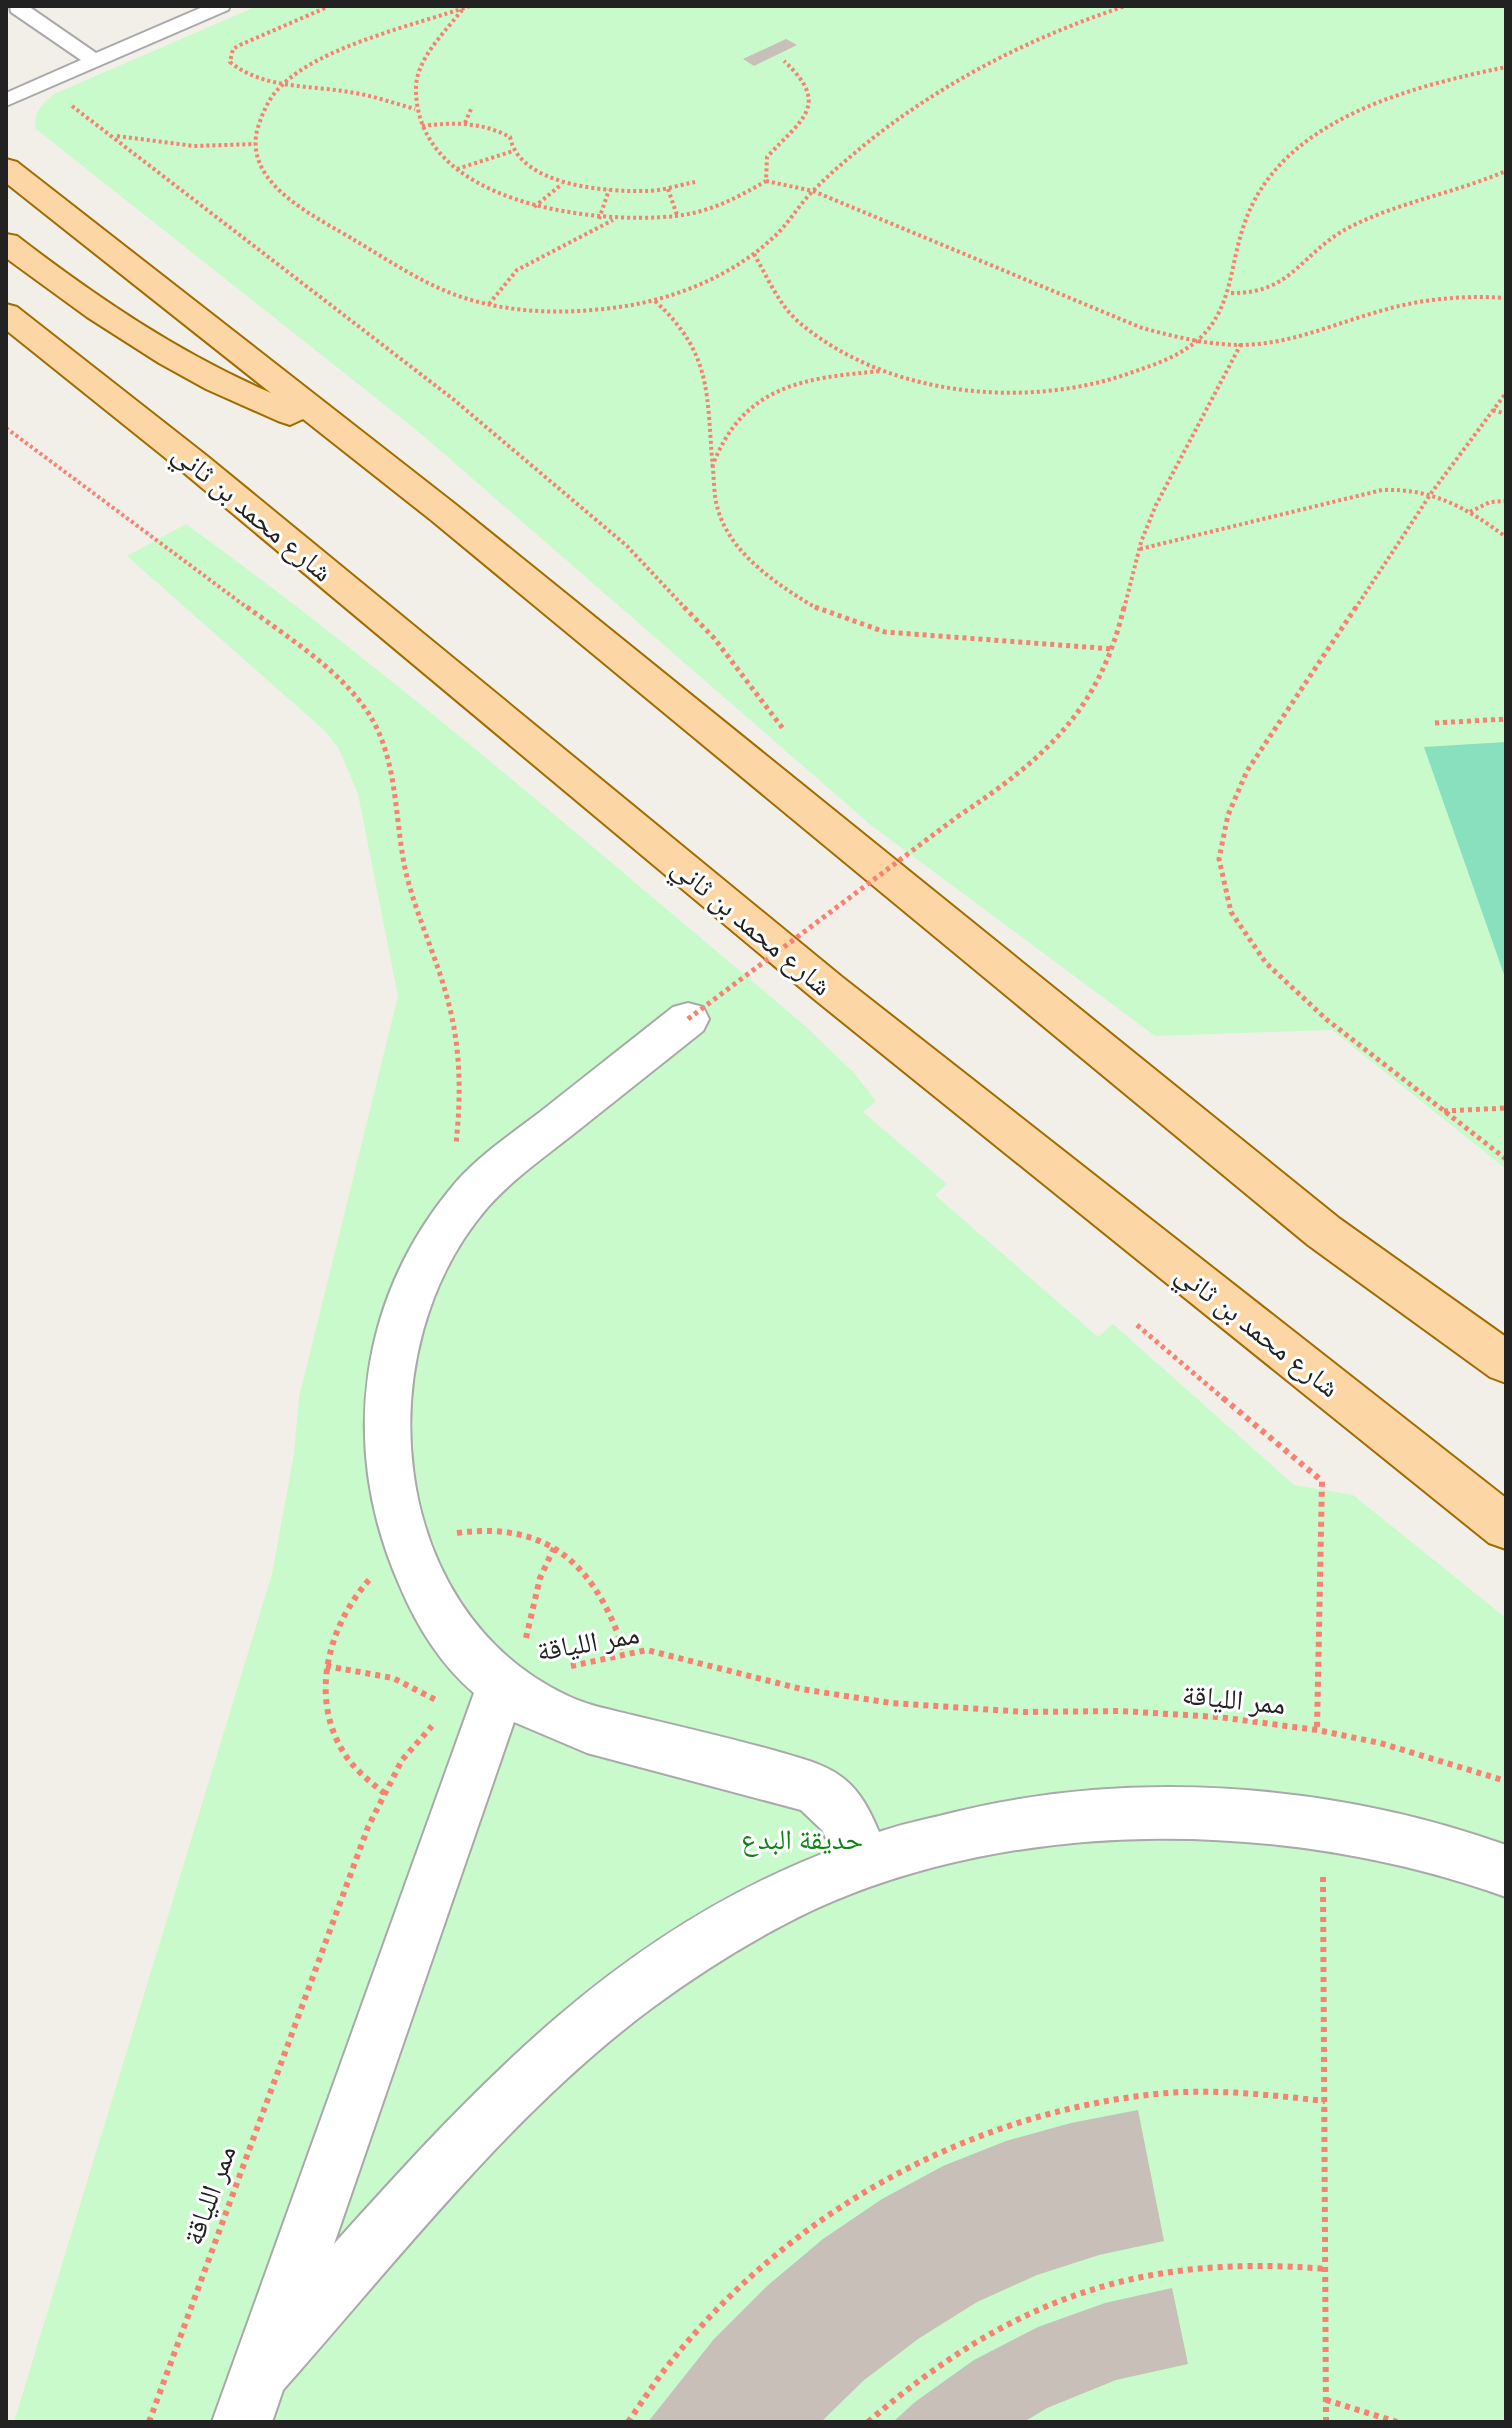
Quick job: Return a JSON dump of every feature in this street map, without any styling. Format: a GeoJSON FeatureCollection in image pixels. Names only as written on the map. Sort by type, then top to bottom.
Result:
{"type":"FeatureCollection","features":[{"type":"Feature","properties":{"kind":"main road"},"geometry":{"type":"LineString","coordinates":[[6,168],[364,450],[1324,1232],[1506,1363]]}},
{"type":"Feature","properties":{"kind":"main road"},"geometry":{"type":"LineString","coordinates":[[6,243],[85,304],[197,371],[364,450]]}},
{"type":"Feature","properties":{"kind":"main road","name":"شارع محمد بن ثاني"},"geometry":{"type":"LineString","coordinates":[[12,326],[195,464],[828,988],[1506,1527]]}},
{"type":"Feature","properties":{"kind":"street"},"geometry":{"type":"LineString","coordinates":[[688,1019],[506,1163],[472,1195],[428,1258],[402,1314],[391,1360],[386,1442],[397,1513],[407,1550],[423,1585],[466,1652],[514,1680],[540,1709],[583,1727],[815,1789],[843,1811],[858,1844],[860,1862]]}},
{"type":"Feature","properties":{"kind":"street"},"geometry":{"type":"LineString","coordinates":[[242,2422],[514,1680]]}},
{"type":"Feature","properties":{"kind":"street"},"geometry":{"type":"LineString","coordinates":[[260,2371],[495,2112],[564,2045],[633,1988],[707,1938],[782,1896],[860,1862],[935,1840],[1011,1824],[1087,1814],[1181,1812],[1322,1824],[1409,1842],[1506,1871]]}},
{"type":"Feature","properties":{"kind":"lane"},"geometry":{"type":"LineString","coordinates":[[6,100],[221,6]]}},
{"type":"Feature","properties":{"kind":"lane"},"geometry":{"type":"LineString","coordinates":[[18,8],[96,62]]}},
{"type":"Feature","properties":{"kind":"path"},"geometry":{"type":"LineString","coordinates":[[470,6],[355,46],[283,83],[256,125],[255,144],[260,167],[274,187],[296,204],[419,278],[451,293],[489,304],[572,311],[654,301],[714,277],[754,254],[777,235],[813,191],[905,116],[972,70],[1063,26],[1125,6]]}},
{"type":"Feature","properties":{"kind":"path"},"geometry":{"type":"LineString","coordinates":[[325,8],[233,49],[230,62],[235,68],[283,83],[360,94],[415,109]]}},
{"type":"Feature","properties":{"kind":"path"},"geometry":{"type":"LineString","coordinates":[[462,9],[425,61],[416,85],[415,109],[434,148],[456,170],[495,194],[534,207],[599,219],[677,215],[744,198],[766,181],[813,191],[1116,318],[1197,341],[1241,344],[1303,335],[1415,302],[1452,297],[1506,298]]}},
{"type":"Feature","properties":{"kind":"path"},"geometry":{"type":"LineString","coordinates":[[766,181],[767,157],[808,114],[812,99],[809,86],[799,72],[784,61]]}},
{"type":"Feature","properties":{"kind":"path"},"geometry":{"type":"LineString","coordinates":[[754,254],[781,302],[799,322],[822,341],[884,371],[935,384],[991,392],[1047,391],[1100,383],[1138,372],[1176,355],[1197,341],[1218,317],[1231,293],[1238,248],[1250,208],[1273,173],[1294,152],[1323,131],[1389,98],[1467,74],[1506,67]]}},
{"type":"Feature","properties":{"kind":"path"},"geometry":{"type":"LineString","coordinates":[[42,86],[112,135],[453,399],[627,546],[714,638],[784,730]]}},
{"type":"Feature","properties":{"kind":"path"},"geometry":{"type":"LineString","coordinates":[[465,123],[471,109]]}},
{"type":"Feature","properties":{"kind":"path"},"geometry":{"type":"LineString","coordinates":[[422,126],[465,123],[499,130],[510,137],[513,151],[537,171],[562,183],[609,189],[668,189],[695,182]]}},
{"type":"Feature","properties":{"kind":"path"},"geometry":{"type":"LineString","coordinates":[[112,135],[194,146],[255,144]]}},
{"type":"Feature","properties":{"kind":"path"},"geometry":{"type":"LineString","coordinates":[[456,170],[513,151]]}},
{"type":"Feature","properties":{"kind":"path"},"geometry":{"type":"LineString","coordinates":[[1231,293],[1248,295],[1278,287],[1329,240],[1365,221],[1506,171]]}},
{"type":"Feature","properties":{"kind":"path"},"geometry":{"type":"LineString","coordinates":[[534,207],[562,183]]}},
{"type":"Feature","properties":{"kind":"path"},"geometry":{"type":"LineString","coordinates":[[599,219],[609,189]]}},
{"type":"Feature","properties":{"kind":"path"},"geometry":{"type":"LineString","coordinates":[[668,189],[677,215]]}},
{"type":"Feature","properties":{"kind":"path"},"geometry":{"type":"LineString","coordinates":[[489,304],[517,270],[614,219]]}},
{"type":"Feature","properties":{"kind":"path"},"geometry":{"type":"LineString","coordinates":[[654,301],[677,321],[693,344],[703,370],[717,508],[739,548],[775,584],[826,613],[885,632],[1113,649]]}},
{"type":"Feature","properties":{"kind":"path"},"geometry":{"type":"LineString","coordinates":[[688,1019],[957,817],[1001,788],[1039,756],[1071,722],[1096,686],[1113,649],[1139,549],[1154,510],[1241,344]]}},
{"type":"Feature","properties":{"kind":"path"},"geometry":{"type":"LineString","coordinates":[[712,467],[725,435],[751,407],[789,387],[834,374],[884,371]]}},
{"type":"Feature","properties":{"kind":"path"},"geometry":{"type":"LineString","coordinates":[[1506,393],[1432,492],[1247,771],[1228,815],[1219,859],[1231,912],[1266,963],[1326,1019],[1506,1159]]}},
{"type":"Feature","properties":{"kind":"path"},"geometry":{"type":"LineString","coordinates":[[1493,410],[1506,414]]}},
{"type":"Feature","properties":{"kind":"path"},"geometry":{"type":"LineString","coordinates":[[6,428],[313,656],[347,687],[374,723],[395,781],[401,841],[413,898],[453,1022],[459,1058],[461,1106],[452,1166],[455,1178],[472,1195]]}},
{"type":"Feature","properties":{"kind":"path"},"geometry":{"type":"LineString","coordinates":[[1139,549],[1382,490],[1432,492],[1470,512],[1506,537]]}},
{"type":"Feature","properties":{"kind":"path"},"geometry":{"type":"LineString","coordinates":[[1470,512],[1479,506],[1506,501]]}},
{"type":"Feature","properties":{"kind":"path"},"geometry":{"type":"LineString","coordinates":[[1435,723],[1506,719]]}},
{"type":"Feature","properties":{"kind":"path"},"geometry":{"type":"LineString","coordinates":[[1444,1111],[1506,1108]]}},
{"type":"Feature","properties":{"kind":"path"},"geometry":{"type":"LineString","coordinates":[[1137,1325],[1322,1481],[1317,1730]]}},
{"type":"Feature","properties":{"kind":"path"},"geometry":{"type":"LineString","coordinates":[[514,1680],[530,1610],[554,1548]]}},
{"type":"Feature","properties":{"kind":"path","name":"ممر اللياقة"},"geometry":{"type":"LineString","coordinates":[[149,2422],[368,1827],[393,1771],[408,1749],[451,1710],[514,1680],[647,1650],[801,1689],[891,1703],[1025,1712],[1134,1712],[1218,1717],[1317,1730],[1434,1758],[1506,1781]]}},
{"type":"Feature","properties":{"kind":"path"},"geometry":{"type":"LineString","coordinates":[[326,1666],[393,1678],[423,1691],[451,1710]]}},
{"type":"Feature","properties":{"kind":"path"},"geometry":{"type":"LineString","coordinates":[[1322,1824],[1326,2422]]}},
{"type":"Feature","properties":{"kind":"path"},"geometry":{"type":"LineString","coordinates":[[628,2422],[698,2331],[765,2264],[837,2208],[912,2164],[990,2129],[1085,2104],[1155,2094],[1239,2091],[1325,2101]]}},
{"type":"Feature","properties":{"kind":"path"},"geometry":{"type":"LineString","coordinates":[[868,2422],[897,2394],[961,2347],[1030,2311],[1100,2285],[1174,2269],[1249,2264],[1326,2269]]}},
{"type":"Feature","properties":{"kind":"path"},"geometry":{"type":"LineString","coordinates":[[1326,2400],[1397,2422]]}},
{"type":"Feature","properties":{"kind":"green space"},"geometry":{"type":"Polygon","coordinates":[[[257,6],[1506,6],[1506,1169],[1332,1030],[1155,1036],[872,826],[420,433],[36,129],[39,109],[54,94],[257,6]]]}},
{"type":"Feature","properties":{"kind":"green space","name":"حديقة البدع"},"geometry":{"type":"Polygon","coordinates":[[[186,524],[422,705],[803,1024],[854,1073],[876,1101],[863,1112],[947,1184],[935,1195],[1098,1337],[1113,1324],[1294,1485],[1353,1495],[1506,1618],[1506,2422],[14,2422],[272,1574],[294,1454],[299,1397],[398,996],[358,794],[339,749],[324,730],[127,556],[186,524]]]}},
{"type":"Feature","properties":{"kind":"green space"},"geometry":{"type":"Polygon","coordinates":[[[1506,742],[1506,980],[1424,747],[1506,742]]]}},
{"type":"Feature","properties":{"kind":"building"},"geometry":{"type":"Polygon","coordinates":[[[786,39],[797,45],[754,66],[743,59],[786,39]]]}},
{"type":"Feature","properties":{"kind":"building"},"geometry":{"type":"Polygon","coordinates":[[[1138,2110],[1164,2241],[1099,2255],[1037,2275],[977,2302],[918,2339],[863,2381],[821,2422],[648,2422],[714,2339],[767,2286],[823,2239],[882,2199],[943,2166],[1006,2141],[1071,2123],[1138,2110]]]}},
{"type":"Feature","properties":{"kind":"building"},"geometry":{"type":"Polygon","coordinates":[[[1172,2288],[1188,2364],[1116,2380],[1047,2408],[1024,2422],[893,2422],[915,2402],[974,2360],[1038,2327],[1105,2303],[1172,2288]]]}}]}
